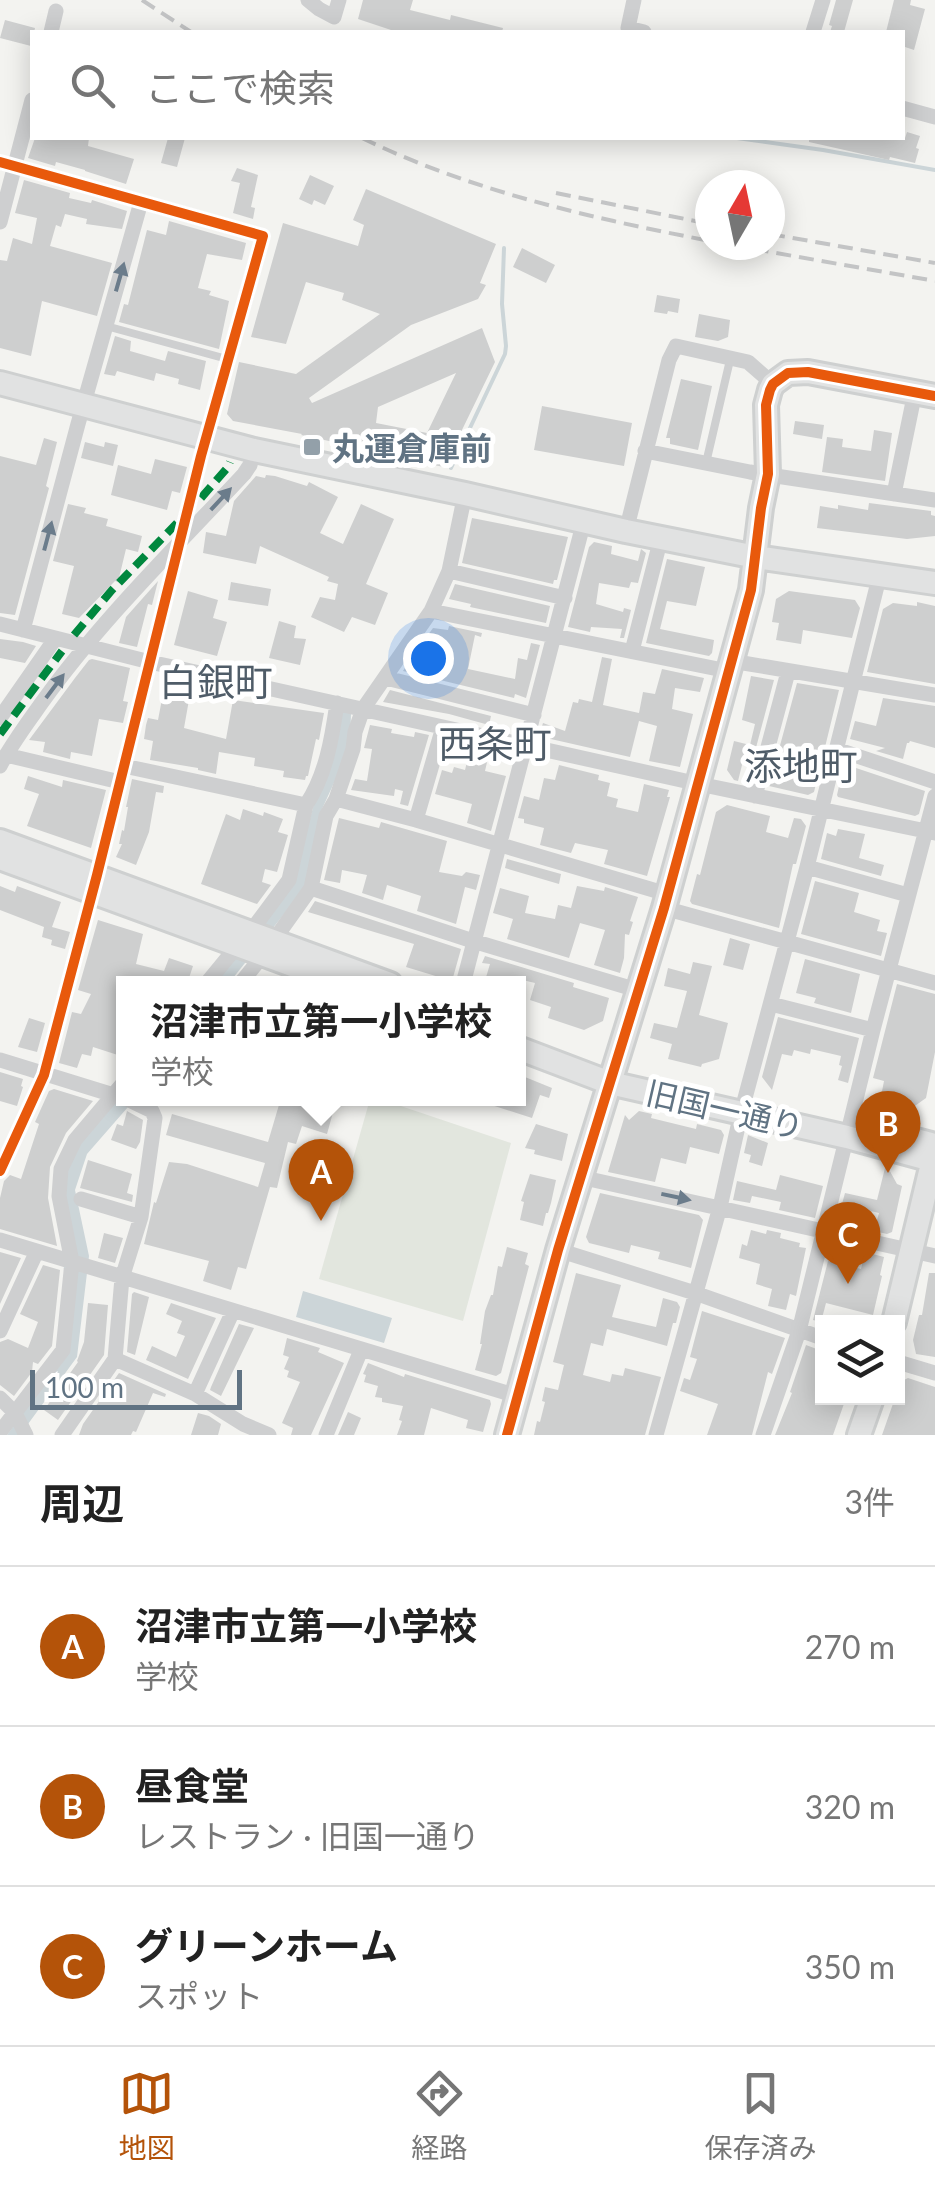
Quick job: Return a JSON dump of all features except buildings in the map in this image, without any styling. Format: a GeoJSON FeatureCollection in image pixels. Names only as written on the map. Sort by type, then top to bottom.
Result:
{"type":"FeatureCollection","features":[{"type":"Feature","properties":{"kind":"street"},"geometry":{"type":"LineString","coordinates":[[308,0],[334,17],[340,0]]}},
{"type":"Feature","properties":{"kind":"street"},"geometry":{"type":"LineString","coordinates":[[634,0],[628,28],[636,30]]}},
{"type":"Feature","properties":{"kind":"street"},"geometry":{"type":"LineString","coordinates":[[814,30],[823,0]]}},
{"type":"Feature","properties":{"kind":"street"},"geometry":{"type":"LineString","coordinates":[[51,30],[56,10]]}},
{"type":"Feature","properties":{"kind":"street"},"geometry":{"type":"LineString","coordinates":[[0,222],[7,164],[30,105]]}},
{"type":"Feature","properties":{"kind":"street"},"geometry":{"type":"LineString","coordinates":[[905,109],[935,117]]}},
{"type":"Feature","properties":{"kind":"street"},"geometry":{"type":"LineString","coordinates":[[0,1170],[44,1075],[227,360],[263,236],[7,164]]}},
{"type":"Feature","properties":{"kind":"street"},"geometry":{"type":"LineString","coordinates":[[24,630],[141,202]]}},
{"type":"Feature","properties":{"kind":"street"},"geometry":{"type":"LineString","coordinates":[[626,531],[668,360],[676,346],[748,362],[773,384]]}},
{"type":"Feature","properties":{"kind":"street"},"geometry":{"type":"LineString","coordinates":[[507,1435],[558,1250],[666,901],[751,590],[768,474],[766,406],[773,384],[788,373],[808,372],[925,394],[894,494]]}},
{"type":"Feature","properties":{"kind":"street"},"geometry":{"type":"LineString","coordinates":[[0,382],[254,450],[626,531],[756,557],[935,583]]}},
{"type":"Feature","properties":{"kind":"street"},"geometry":{"type":"LineString","coordinates":[[254,450],[244,474],[85,646],[3,761],[122,774],[306,805]]}},
{"type":"Feature","properties":{"kind":"street"},"geometry":{"type":"LineString","coordinates":[[645,451],[935,500]]}},
{"type":"Feature","properties":{"kind":"street"},"geometry":{"type":"LineString","coordinates":[[215,976],[310,888],[326,816],[336,800],[363,708],[431,611],[449,572],[465,494]]}},
{"type":"Feature","properties":{"kind":"street"},"geometry":{"type":"LineString","coordinates":[[465,976],[584,521]]}},
{"type":"Feature","properties":{"kind":"street"},"geometry":{"type":"LineString","coordinates":[[632,652],[661,538]]}},
{"type":"Feature","properties":{"kind":"street"},"geometry":{"type":"LineString","coordinates":[[449,572],[565,598]]}},
{"type":"Feature","properties":{"kind":"street"},"geometry":{"type":"LineString","coordinates":[[656,1435],[720,1206],[880,574]]}},
{"type":"Feature","properties":{"kind":"street"},"geometry":{"type":"LineString","coordinates":[[431,611],[632,652],[935,695]]}},
{"type":"Feature","properties":{"kind":"street"},"geometry":{"type":"LineString","coordinates":[[0,624],[150,662],[930,832]]}},
{"type":"Feature","properties":{"kind":"street"},"geometry":{"type":"LineString","coordinates":[[0,718],[55,639]]}},
{"type":"Feature","properties":{"kind":"street"},"geometry":{"type":"LineString","coordinates":[[755,796],[788,672]]}},
{"type":"Feature","properties":{"kind":"street"},"geometry":{"type":"LineString","coordinates":[[386,678],[534,715]]}},
{"type":"Feature","properties":{"kind":"street"},"geometry":{"type":"LineString","coordinates":[[243,976],[255,942],[289,880],[306,805],[331,744],[337,703]]}},
{"type":"Feature","properties":{"kind":"street"},"geometry":{"type":"LineString","coordinates":[[416,820],[442,726]]}},
{"type":"Feature","properties":{"kind":"street"},"geometry":{"type":"LineString","coordinates":[[836,749],[935,782]]}},
{"type":"Feature","properties":{"kind":"street"},"geometry":{"type":"LineString","coordinates":[[762,1435],[800,1331],[908,895],[930,832],[935,796]]}},
{"type":"Feature","properties":{"kind":"street"},"geometry":{"type":"LineString","coordinates":[[336,800],[500,845],[787,942],[935,983]]}},
{"type":"Feature","properties":{"kind":"street"},"geometry":{"type":"LineString","coordinates":[[0,841],[95,883],[255,942],[364,976]]}},
{"type":"Feature","properties":{"kind":"street"},"geometry":{"type":"LineString","coordinates":[[0,858],[95,883]]}},
{"type":"Feature","properties":{"kind":"street"},"geometry":{"type":"LineString","coordinates":[[807,867],[908,895]]}},
{"type":"Feature","properties":{"kind":"street"},"geometry":{"type":"LineString","coordinates":[[310,888],[637,990]]}},
{"type":"Feature","properties":{"kind":"street"},"geometry":{"type":"LineString","coordinates":[[255,942],[327,976]]}},
{"type":"Feature","properties":{"kind":"street"},"geometry":{"type":"LineString","coordinates":[[771,1004],[873,1030]]}},
{"type":"Feature","properties":{"kind":"street","name":"旧国一通り"},"geometry":{"type":"LineString","coordinates":[[526,1036],[612,1075]]}},
{"type":"Feature","properties":{"kind":"street","name":"旧国一通り"},"geometry":{"type":"LineString","coordinates":[[526,1050],[934,1155]]}},
{"type":"Feature","properties":{"kind":"street"},"geometry":{"type":"LineString","coordinates":[[0,1060],[116,1093]]}},
{"type":"Feature","properties":{"kind":"street"},"geometry":{"type":"LineString","coordinates":[[0,1432],[63,1350],[72,1262],[59,1196],[62,1170],[75,1140],[116,1105]]}},
{"type":"Feature","properties":{"kind":"street"},"geometry":{"type":"LineString","coordinates":[[62,1435],[114,1359],[122,1278],[141,1217],[156,1118],[144,1106]]}},
{"type":"Feature","properties":{"kind":"street"},"geometry":{"type":"LineString","coordinates":[[896,1315],[934,1155]]}},
{"type":"Feature","properties":{"kind":"street"},"geometry":{"type":"LineString","coordinates":[[580,1177],[935,1256]]}},
{"type":"Feature","properties":{"kind":"street"},"geometry":{"type":"LineString","coordinates":[[82,1198],[141,1217]]}},
{"type":"Feature","properties":{"kind":"street"},"geometry":{"type":"LineString","coordinates":[[0,1240],[517,1396]]}},
{"type":"Feature","properties":{"kind":"street"},"geometry":{"type":"LineString","coordinates":[[558,1250],[695,1292],[815,1336]]}},
{"type":"Feature","properties":{"kind":"street"},"geometry":{"type":"LineString","coordinates":[[0,1331],[36,1251]]}},
{"type":"Feature","properties":{"kind":"street"},"geometry":{"type":"LineString","coordinates":[[195,1394],[233,1311]]}},
{"type":"Feature","properties":{"kind":"street"},"geometry":{"type":"LineString","coordinates":[[326,1435],[362,1350]]}},
{"type":"Feature","properties":{"kind":"street"},"geometry":{"type":"LineString","coordinates":[[114,1359],[195,1394],[269,1435]]}},
{"type":"Feature","properties":{"kind":"street"},"geometry":{"type":"LineString","coordinates":[[905,1364],[935,1373]]}},
{"type":"Feature","properties":{"kind":"street"},"geometry":{"type":"LineString","coordinates":[[0,1398],[26,1433]]}},
{"type":"Feature","properties":{"kind":"street"},"geometry":{"type":"LineString","coordinates":[[859,1435],[870,1405]]}},
{"type":"Feature","properties":{"kind":"lane"},"geometry":{"type":"LineString","coordinates":[[106,326],[227,360]]}},
{"type":"Feature","properties":{"kind":"lane"},"geometry":{"type":"LineString","coordinates":[[706,463],[731,358]]}},
{"type":"Feature","properties":{"kind":"shaded area"},"geometry":{"type":"Polygon","coordinates":[[[340,711],[351,713],[350,748],[322,809],[304,889],[235,976],[220,976],[269,916],[309,822],[340,711]]]}},
{"type":"Feature","properties":{"kind":"shaded area"},"geometry":{"type":"Polygon","coordinates":[[[116,1101],[116,1106],[129,1106],[87,1154],[75,1190],[89,1256],[77,1357],[20,1435],[7,1435],[66,1354],[62,1192],[68,1164],[116,1101]]]}},
{"type":"Feature","properties":{"kind":"shaded area"},"geometry":{"type":"Polygon","coordinates":[[[368,1106],[401,1106],[511,1143],[463,1321],[319,1279],[368,1106]]]}},
{"type":"Feature","properties":{"kind":"shaded area"},"geometry":{"type":"Polygon","coordinates":[[[303,1291],[392,1318],[384,1343],[296,1317],[303,1291]]]}},
{"type":"Feature","properties":{"kind":"waterway"},"geometry":{"type":"LineString","coordinates":[[751,140],[935,170]]}},
{"type":"Feature","properties":{"kind":"waterway"},"geometry":{"type":"LineString","coordinates":[[451,468],[505,354],[504,248]]}},
{"type":"Feature","properties":{"kind":"railway"},"geometry":{"type":"LineString","coordinates":[[142,0],[188,30]]}},
{"type":"Feature","properties":{"kind":"railway"},"geometry":{"type":"LineString","coordinates":[[366,140],[446,173],[532,201],[695,238]]}},
{"type":"Feature","properties":{"kind":"railway"},"geometry":{"type":"LineString","coordinates":[[556,193],[695,221]]}},
{"type":"Feature","properties":{"kind":"railway"},"geometry":{"type":"LineString","coordinates":[[785,237],[935,263]]}},
{"type":"Feature","properties":{"kind":"railway"},"geometry":{"type":"LineString","coordinates":[[785,255],[935,281]]}},
{"type":"Feature","properties":{"kind":"marked path"},"geometry":{"type":"LineString","coordinates":[[201,498],[230,462]]}},
{"type":"Feature","properties":{"kind":"marked path"},"geometry":{"type":"LineString","coordinates":[[74,635],[177,523]]}},
{"type":"Feature","properties":{"kind":"marked path"},"geometry":{"type":"LineString","coordinates":[[0,734],[62,651]]}},
{"type":"Feature","properties":{"kind":"cycle path"},"geometry":{"type":"LineString","coordinates":[[0,162],[263,236],[201,456],[44,1075],[0,1171]]}},
{"type":"Feature","properties":{"kind":"cycle path"},"geometry":{"type":"LineString","coordinates":[[507,1435],[558,1250],[664,908],[751,590],[768,474],[766,405],[770,390],[788,373],[808,372],[935,396]]}},
{"type":"Feature","properties":{"kind":"place","name":"丸運倉庫前"},"geometry":{"type":"Point","coordinates":[312,447]}},
{"type":"Feature","properties":{"kind":"place","name":"昼食堂"},"geometry":{"type":"Point","coordinates":[888,1173]}},
{"type":"Feature","properties":{"kind":"place","name":"沼津市立第一小学校"},"geometry":{"type":"Point","coordinates":[321,1221]}},
{"type":"Feature","properties":{"kind":"place","name":"グリーンホーム"},"geometry":{"type":"Point","coordinates":[848,1284]}},
{"type":"Feature","properties":{"kind":"district","name":"白銀町"},"geometry":{"type":"Point","coordinates":[216,681]}},
{"type":"Feature","properties":{"kind":"district","name":"西条町"},"geometry":{"type":"Point","coordinates":[495,743]}},
{"type":"Feature","properties":{"kind":"district","name":"添地町"},"geometry":{"type":"Point","coordinates":[801,765]}}]}
